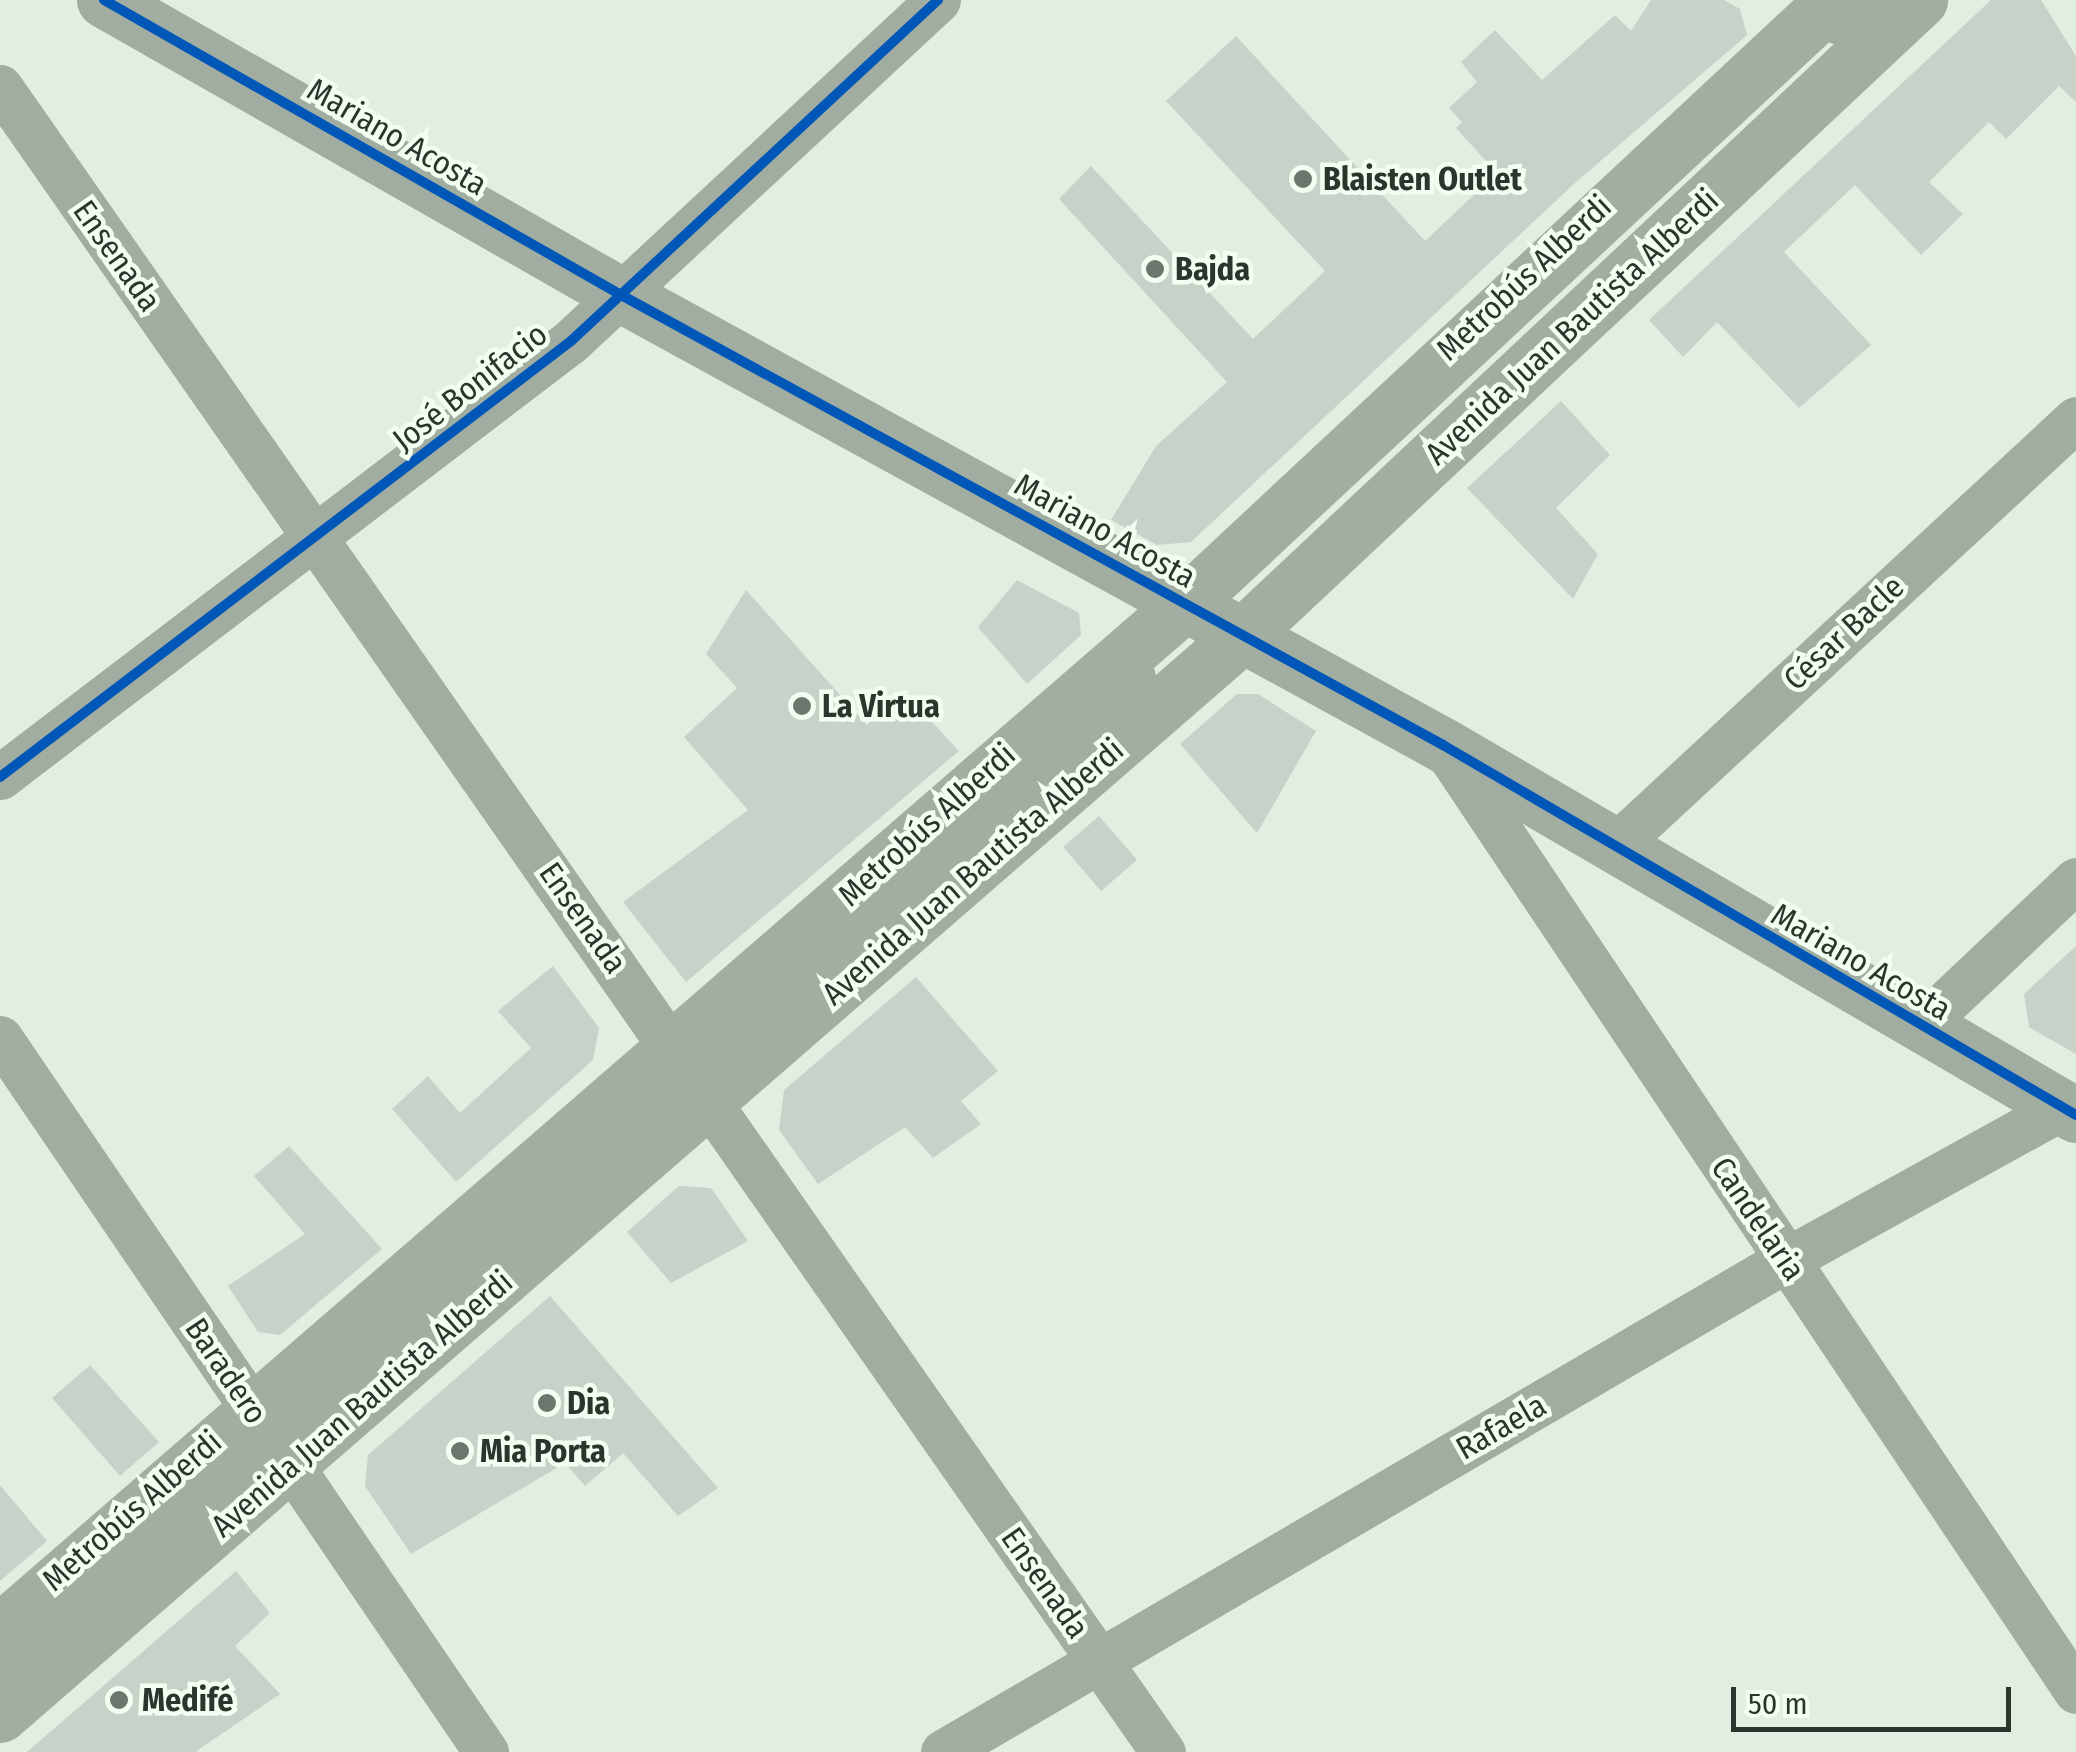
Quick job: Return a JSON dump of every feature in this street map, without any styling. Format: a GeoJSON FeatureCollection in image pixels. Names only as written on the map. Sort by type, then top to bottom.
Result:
{"type":"FeatureCollection","features":[{"type":"Feature","properties":{"kind":"main road","name":"Avenida Juan Bautista Alberdi"},"geometry":{"type":"LineString","coordinates":[[0,1631],[271,1437],[694,1075],[1213,618],[1845,12],[1920,0]]}},
{"type":"Feature","properties":{"kind":"main road","name":"Avenida Juan Bautista Alberdi"},"geometry":{"type":"LineString","coordinates":[[0,1716],[271,1437]]}},
{"type":"Feature","properties":{"kind":"street","name":"Mariano Acosta"},"geometry":{"type":"LineString","coordinates":[[105,0],[623,296],[1443,746],[2069,1111]]}},
{"type":"Feature","properties":{"kind":"street","name":"José Bonifacio"},"geometry":{"type":"LineString","coordinates":[[0,777],[314,539],[623,296],[938,0]]}},
{"type":"Feature","properties":{"kind":"street","name":"Ensenada"},"geometry":{"type":"LineString","coordinates":[[0,87],[694,1075],[1163,1752]]}},
{"type":"Feature","properties":{"kind":"street","name":"César Bacle"},"geometry":{"type":"LineString","coordinates":[[1612,848],[2076,419]]}},
{"type":"Feature","properties":{"kind":"street","name":"Candelaria"},"geometry":{"type":"LineString","coordinates":[[1443,746],[2076,1691]]}},
{"type":"Feature","properties":{"kind":"street"},"geometry":{"type":"LineString","coordinates":[[1921,1026],[2076,880]]}},
{"type":"Feature","properties":{"kind":"street","name":"Baradero"},"geometry":{"type":"LineString","coordinates":[[0,1038],[486,1752]]}},
{"type":"Feature","properties":{"kind":"street","name":"Rafaela"},"geometry":{"type":"LineString","coordinates":[[944,1752],[1786,1260],[2069,1111]]}},
{"type":"Feature","properties":{"kind":"lane","name":"Metrobús Alberdi"},"geometry":{"type":"LineString","coordinates":[[0,1669],[271,1437]]}},
{"type":"Feature","properties":{"kind":"building"},"geometry":{"type":"Polygon","coordinates":[[[1651,0],[1724,0],[1740,9],[1747,35],[1575,183],[1191,542],[1157,545],[1111,520],[1156,446],[1227,382],[1059,199],[1091,166],[1253,339],[1325,271],[1166,101],[1236,36],[1425,241],[1497,173],[1456,128],[1462,122],[1449,108],[1477,82],[1461,62],[1495,30],[1542,80],[1615,15],[1631,31],[1651,0]]]}},
{"type":"Feature","properties":{"kind":"building"},"geometry":{"type":"Polygon","coordinates":[[[1991,0],[2041,0],[2076,56],[2076,102],[2059,86],[2006,139],[1989,122],[1929,182],[1963,214],[1921,255],[1855,185],[1784,252],[1871,345],[1799,408],[1717,322],[1683,357],[1649,320],[1991,0]]]}},
{"type":"Feature","properties":{"kind":"building"},"geometry":{"type":"Polygon","coordinates":[[[1561,401],[1610,455],[1556,508],[1598,554],[1573,599],[1467,488],[1561,401]]]}},
{"type":"Feature","properties":{"kind":"building"},"geometry":{"type":"Polygon","coordinates":[[[1017,580],[1079,613],[1081,635],[1027,684],[978,627],[1017,580]]]}},
{"type":"Feature","properties":{"kind":"building"},"geometry":{"type":"Polygon","coordinates":[[[746,590],[867,725],[904,692],[959,751],[686,982],[623,902],[748,810],[684,737],[737,688],[706,654],[746,590]]]}},
{"type":"Feature","properties":{"kind":"building"},"geometry":{"type":"Polygon","coordinates":[[[1237,694],[1258,694],[1316,731],[1257,833],[1180,744],[1237,694]]]}},
{"type":"Feature","properties":{"kind":"building"},"geometry":{"type":"Polygon","coordinates":[[[1099,816],[1137,860],[1101,891],[1063,847],[1099,816]]]}},
{"type":"Feature","properties":{"kind":"building"},"geometry":{"type":"Polygon","coordinates":[[[2076,946],[2076,1054],[2029,1027],[2024,994],[2076,946]]]}},
{"type":"Feature","properties":{"kind":"building"},"geometry":{"type":"Polygon","coordinates":[[[553,966],[599,1028],[593,1060],[456,1182],[392,1109],[428,1076],[460,1113],[531,1048],[498,1011],[553,966]]]}},
{"type":"Feature","properties":{"kind":"building"},"geometry":{"type":"Polygon","coordinates":[[[916,977],[998,1071],[961,1101],[981,1124],[933,1158],[905,1127],[818,1184],[779,1130],[784,1090],[916,977]]]}},
{"type":"Feature","properties":{"kind":"building"},"geometry":{"type":"Polygon","coordinates":[[[289,1146],[382,1249],[280,1335],[258,1332],[228,1286],[305,1234],[254,1176],[289,1146]]]}},
{"type":"Feature","properties":{"kind":"building"},"geometry":{"type":"Polygon","coordinates":[[[679,1186],[711,1188],[748,1241],[671,1283],[627,1232],[679,1186]]]}},
{"type":"Feature","properties":{"kind":"building"},"geometry":{"type":"Polygon","coordinates":[[[550,1296],[718,1488],[678,1516],[623,1453],[585,1486],[565,1463],[411,1554],[365,1486],[368,1455],[550,1296]]]}},
{"type":"Feature","properties":{"kind":"building"},"geometry":{"type":"Polygon","coordinates":[[[90,1365],[159,1442],[120,1476],[52,1398],[90,1365]]]}},
{"type":"Feature","properties":{"kind":"building"},"geometry":{"type":"Polygon","coordinates":[[[0,1485],[47,1541],[0,1581],[0,1485]]]}},
{"type":"Feature","properties":{"kind":"building"},"geometry":{"type":"Polygon","coordinates":[[[236,1571],[270,1613],[235,1646],[280,1694],[195,1752],[27,1752],[236,1571]]]}},
{"type":"Feature","properties":{"kind":"cycle path"},"geometry":{"type":"LineString","coordinates":[[104,0],[623,296],[1443,745],[2076,1115]]}},
{"type":"Feature","properties":{"kind":"cycle path"},"geometry":{"type":"LineString","coordinates":[[0,777],[571,341],[938,0]]}},
{"type":"Feature","properties":{"kind":"place","name":"Blaisten Outlet"},"geometry":{"type":"Point","coordinates":[1303,179]}},
{"type":"Feature","properties":{"kind":"place","name":"Bajda"},"geometry":{"type":"Point","coordinates":[1155,269]}},
{"type":"Feature","properties":{"kind":"place","name":"La Virtua"},"geometry":{"type":"Point","coordinates":[802,706]}},
{"type":"Feature","properties":{"kind":"place","name":"Dia"},"geometry":{"type":"Point","coordinates":[547,1403]}},
{"type":"Feature","properties":{"kind":"place","name":"Mia Porta"},"geometry":{"type":"Point","coordinates":[460,1451]}},
{"type":"Feature","properties":{"kind":"place","name":"Medifé"},"geometry":{"type":"Point","coordinates":[119,1700]}}]}
